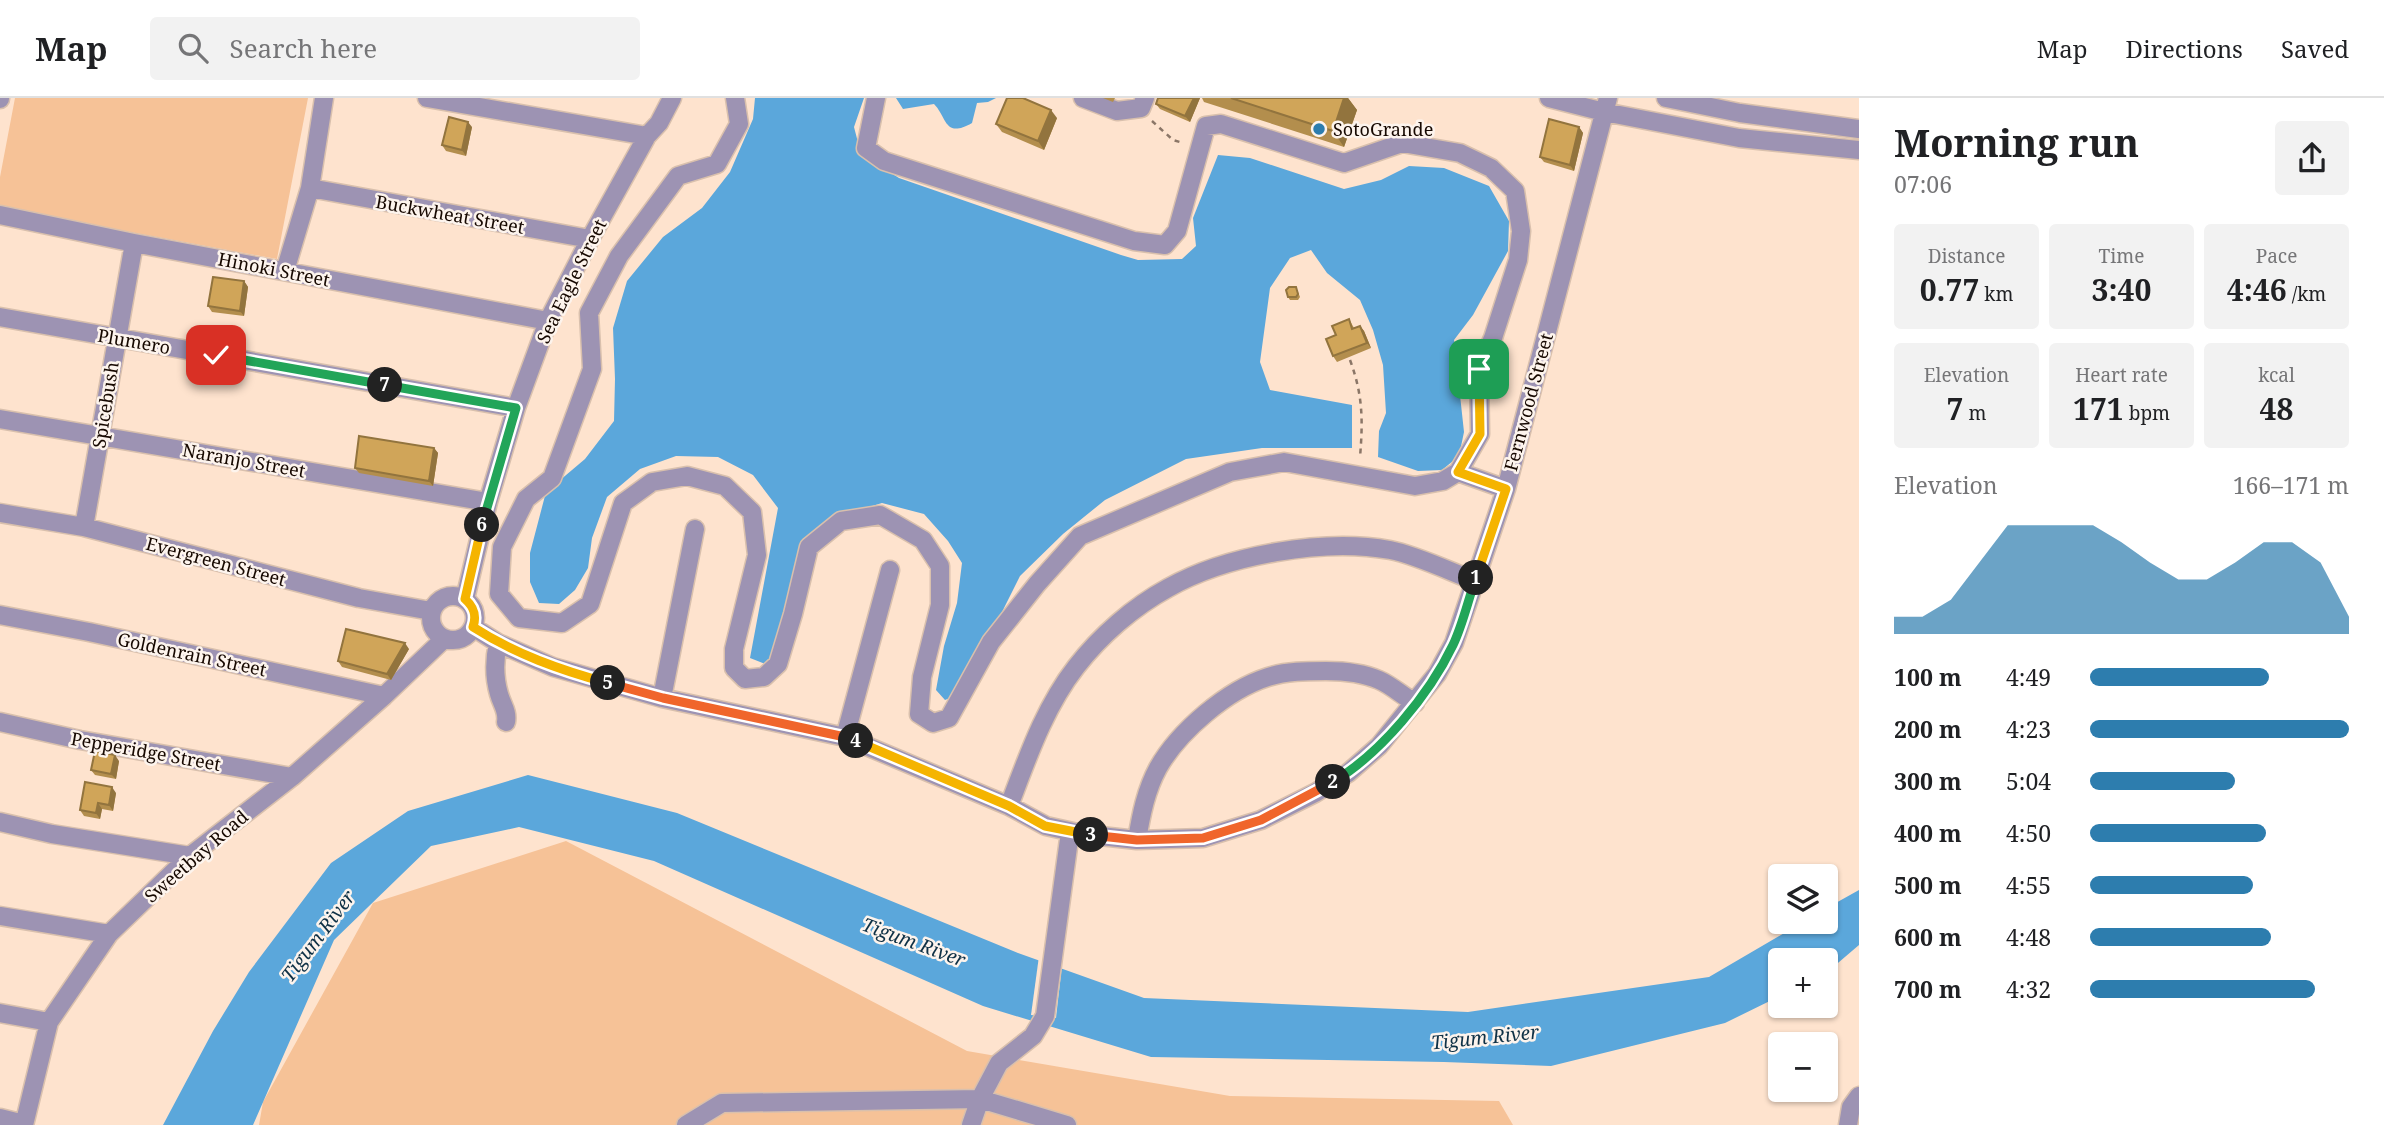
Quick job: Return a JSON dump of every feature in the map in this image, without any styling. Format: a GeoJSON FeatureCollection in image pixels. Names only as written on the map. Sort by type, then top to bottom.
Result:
{"type":"FeatureCollection","features":[{"type":"Feature","properties":{"kind":"street"},"geometry":{"type":"LineString","coordinates":[[285,271],[310,188],[324,98]]}},
{"type":"Feature","properties":{"kind":"street"},"geometry":{"type":"LineString","coordinates":[[427,98],[647,136]]}},
{"type":"Feature","properties":{"kind":"street","name":"Sea Eagle Street"},"geometry":{"type":"LineString","coordinates":[[465,599],[488,502],[516,408],[548,321],[647,136],[659,123],[672,98]]}},
{"type":"Feature","properties":{"kind":"street"},"geometry":{"type":"LineString","coordinates":[[735,98],[739,124],[717,164],[678,176],[619,256],[589,313],[592,369],[552,478],[526,499],[502,547],[499,594],[519,618],[562,624],[590,604],[623,503],[652,482],[687,476],[725,486],[752,512],[757,555],[734,649],[734,668],[745,679],[764,677],[778,664],[809,547],[841,521],[880,515],[923,540],[940,566],[940,605],[922,677],[919,714],[933,723],[949,718],[991,642],[1080,536],[1230,472],[1284,462],[1415,486],[1443,481],[1458,472],[1480,434],[1479,369],[1493,338],[1518,260],[1521,231],[1515,191],[1491,168],[1460,153],[1402,143],[1345,163],[1222,124],[1206,126],[1177,231],[1166,245],[1134,241],[884,161],[866,148],[876,98]]}},
{"type":"Feature","properties":{"kind":"street"},"geometry":{"type":"LineString","coordinates":[[1083,98],[1117,111],[1143,103]]}},
{"type":"Feature","properties":{"kind":"street"},"geometry":{"type":"LineString","coordinates":[[1549,98],[1606,105],[1739,138],[1859,150]]}},
{"type":"Feature","properties":{"kind":"street"},"geometry":{"type":"LineString","coordinates":[[1666,98],[1740,113],[1859,129]]}},
{"type":"Feature","properties":{"kind":"street","name":"Fernwood Street"},"geometry":{"type":"LineString","coordinates":[[473,627],[498,643],[553,667],[663,698],[845,737],[1009,806],[1045,826],[1137,840],[1203,838],[1261,820],[1348,773],[1379,746],[1437,674],[1454,643],[1506,489],[1606,105]]}},
{"type":"Feature","properties":{"kind":"street"},"geometry":{"type":"LineString","coordinates":[[1832,148],[1837,126]]}},
{"type":"Feature","properties":{"kind":"street","name":"Buckwheat Street"},"geometry":{"type":"LineString","coordinates":[[310,188],[590,239]]}},
{"type":"Feature","properties":{"kind":"street","name":"Hinoki Street"},"geometry":{"type":"LineString","coordinates":[[0,215],[548,321]]}},
{"type":"Feature","properties":{"kind":"street","name":"Spicebush"},"geometry":{"type":"LineString","coordinates":[[84,527],[134,243]]}},
{"type":"Feature","properties":{"kind":"street","name":"Plumero"},"geometry":{"type":"LineString","coordinates":[[0,317],[516,408]]}},
{"type":"Feature","properties":{"kind":"street","name":"Naranjo Street"},"geometry":{"type":"LineString","coordinates":[[0,419],[488,502]]}},
{"type":"Feature","properties":{"kind":"street"},"geometry":{"type":"LineString","coordinates":[[1458,472],[1506,489]]}},
{"type":"Feature","properties":{"kind":"street","name":"Evergreen Street"},"geometry":{"type":"LineString","coordinates":[[0,513],[84,527],[347,595],[431,611]]}},
{"type":"Feature","properties":{"kind":"street"},"geometry":{"type":"LineString","coordinates":[[663,698],[695,529]]}},
{"type":"Feature","properties":{"kind":"street"},"geometry":{"type":"LineString","coordinates":[[1009,806],[1040,727],[1075,668],[1118,623],[1167,588],[1198,573],[1301,548],[1345,546],[1391,551],[1475,581]]}},
{"type":"Feature","properties":{"kind":"street"},"geometry":{"type":"LineString","coordinates":[[845,737],[890,569]]}},
{"type":"Feature","properties":{"kind":"street"},"geometry":{"type":"LineString","coordinates":[[449,596],[465,599],[475,614],[473,627],[465,637],[458,640],[444,639],[432,628],[431,611],[435,604],[449,596]]}},
{"type":"Feature","properties":{"kind":"street","name":"Goldenrain Street"},"geometry":{"type":"LineString","coordinates":[[0,615],[384,696]]}},
{"type":"Feature","properties":{"kind":"street","name":"Sweetbay Road"},"geometry":{"type":"LineString","coordinates":[[24,1124],[49,1022],[109,934],[190,856],[292,777],[444,639]]}},
{"type":"Feature","properties":{"kind":"street"},"geometry":{"type":"LineString","coordinates":[[498,643],[494,665],[499,694],[507,713],[506,722]]}},
{"type":"Feature","properties":{"kind":"street"},"geometry":{"type":"LineString","coordinates":[[1137,840],[1147,794],[1158,768],[1178,739],[1199,719],[1236,692],[1268,677],[1305,671],[1343,671],[1379,680],[1415,703]]}},
{"type":"Feature","properties":{"kind":"street","name":"Pepperidge Street"},"geometry":{"type":"LineString","coordinates":[[0,722],[80,740],[292,777]]}},
{"type":"Feature","properties":{"kind":"street"},"geometry":{"type":"LineString","coordinates":[[0,822],[52,834],[190,856]]}},
{"type":"Feature","properties":{"kind":"street"},"geometry":{"type":"LineString","coordinates":[[971,1125],[980,1099],[999,1063],[1033,1036],[1045,1016],[1070,831]]}},
{"type":"Feature","properties":{"kind":"street"},"geometry":{"type":"LineString","coordinates":[[0,916],[109,934]]}},
{"type":"Feature","properties":{"kind":"street"},"geometry":{"type":"LineString","coordinates":[[0,1013],[49,1022]]}},
{"type":"Feature","properties":{"kind":"street"},"geometry":{"type":"LineString","coordinates":[[1848,1125],[1851,1107],[1859,1096]]}},
{"type":"Feature","properties":{"kind":"street"},"geometry":{"type":"LineString","coordinates":[[687,1125],[722,1103],[980,1099],[1067,1125]]}},
{"type":"Feature","properties":{"kind":"street"},"geometry":{"type":"LineString","coordinates":[[0,1118],[24,1124]]}},
{"type":"Feature","properties":{"kind":"path"},"geometry":{"type":"LineString","coordinates":[[1143,103],[1173,140],[1200,148]]}},
{"type":"Feature","properties":{"kind":"path"},"geometry":{"type":"LineString","coordinates":[[1350,360],[1363,418],[1359,475]]}},
{"type":"Feature","properties":{"kind":"shaded area"},"geometry":{"type":"Polygon","coordinates":[[[15,98],[308,98],[277,259],[0,208],[0,177],[15,98]]]}},
{"type":"Feature","properties":{"kind":"shaded area"},"geometry":{"type":"Polygon","coordinates":[[[566,841],[967,1051],[1230,1096],[1499,1101],[1513,1125],[259,1125],[263,1102],[373,903],[566,841]]]}},
{"type":"Feature","properties":{"kind":"water"},"geometry":{"type":"Polygon","coordinates":[[[755,98],[864,98],[854,127],[861,154],[899,178],[1138,260],[1182,259],[1196,246],[1193,218],[1218,155],[1250,158],[1344,189],[1381,180],[1409,166],[1444,168],[1489,186],[1509,221],[1508,251],[1473,315],[1454,340],[1464,432],[1459,456],[1442,470],[1418,471],[1378,457],[1379,431],[1386,413],[1383,365],[1373,330],[1360,300],[1327,273],[1311,250],[1290,258],[1270,288],[1260,362],[1270,390],[1352,405],[1352,448],[1262,448],[1186,459],[1105,500],[1063,534],[1020,576],[957,695],[945,700],[936,690],[944,646],[957,603],[962,563],[948,541],[924,514],[882,503],[833,518],[783,618],[768,665],[750,658],[778,508],[753,475],[718,457],[676,456],[640,469],[607,497],[592,538],[588,568],[575,590],[559,604],[539,603],[530,582],[530,553],[546,492],[585,459],[614,421],[613,328],[627,281],[663,237],[702,208],[730,172],[753,119],[755,98]]]}},
{"type":"Feature","properties":{"kind":"water"},"geometry":{"type":"Polygon","coordinates":[[[896,98],[996,98],[977,103],[972,123],[956,129],[947,124],[934,104],[903,109],[896,98]]]}},
{"type":"Feature","properties":{"kind":"water","name":"Tigum River"},"geometry":{"type":"Polygon","coordinates":[[[528,775],[677,813],[1018,953],[1144,998],[1468,1012],[1709,977],[1782,934],[1838,934],[1838,902],[1859,890],[1859,945],[1838,963],[1838,948],[1768,948],[1768,1002],[1725,1023],[1551,1066],[1151,1057],[983,1006],[654,861],[519,827],[431,846],[334,940],[253,1125],[163,1125],[213,1031],[249,972],[331,863],[408,811],[528,775]]]}},
{"type":"Feature","properties":{"kind":"pier"},"geometry":{"type":"Polygon","coordinates":[[[1039,956],[1062,965],[1056,1018],[1031,1015],[1039,956]]]}},
{"type":"Feature","properties":{"kind":"building"},"geometry":{"type":"Polygon","coordinates":[[[1007,98],[1023,98],[1051,110],[1038,141],[996,124],[1007,98]]]}},
{"type":"Feature","properties":{"kind":"building"},"geometry":{"type":"Polygon","coordinates":[[[1158,98],[1194,98],[1185,116],[1156,104],[1158,98]]]}},
{"type":"Feature","properties":{"kind":"building"},"geometry":{"type":"Polygon","coordinates":[[[1231,98],[1344,98],[1333,131],[1231,98]]]}},
{"type":"Feature","properties":{"kind":"building"},"geometry":{"type":"Polygon","coordinates":[[[449,117],[468,122],[462,150],[442,145],[449,117]]]}},
{"type":"Feature","properties":{"kind":"building"},"geometry":{"type":"Polygon","coordinates":[[[1549,119],[1579,127],[1570,165],[1540,157],[1549,119]]]}},
{"type":"Feature","properties":{"kind":"building"},"geometry":{"type":"Polygon","coordinates":[[[213,277],[244,281],[240,311],[208,306],[213,277]]]}},
{"type":"Feature","properties":{"kind":"building"},"geometry":{"type":"Polygon","coordinates":[[[1296,287],[1296,297],[1288,297],[1286,290],[1296,287]]]}},
{"type":"Feature","properties":{"kind":"building"},"geometry":{"type":"Polygon","coordinates":[[[1349,319],[1352,329],[1360,326],[1367,343],[1333,356],[1326,339],[1336,335],[1332,326],[1349,319]]]}},
{"type":"Feature","properties":{"kind":"building"},"geometry":{"type":"Polygon","coordinates":[[[359,436],[434,448],[429,481],[355,468],[359,436]]]}},
{"type":"Feature","properties":{"kind":"building"},"geometry":{"type":"Polygon","coordinates":[[[346,629],[405,643],[387,674],[338,661],[346,629]]]}},
{"type":"Feature","properties":{"kind":"building"},"geometry":{"type":"Polygon","coordinates":[[[95,751],[115,755],[111,774],[91,770],[95,751]]]}},
{"type":"Feature","properties":{"kind":"building"},"geometry":{"type":"Polygon","coordinates":[[[85,782],[112,787],[109,805],[98,803],[96,813],[80,810],[85,782]]]}},
{"type":"Feature","properties":{"kind":"place","name":"SotoGrande"},"geometry":{"type":"Point","coordinates":[1319,129]}},
{"type":"Feature","properties":{"kind":"route"},"geometry":{"type":"LineString","coordinates":[[216,355],[516,408],[488,502],[465,599],[475,614],[473,627],[498,643],[553,667],[663,698],[845,737],[1009,806],[1045,826],[1082,834],[1137,840],[1203,838],[1261,820],[1315,793],[1348,773],[1379,746],[1437,674],[1454,643],[1506,489],[1458,472],[1480,434],[1479,369]]}}]}
